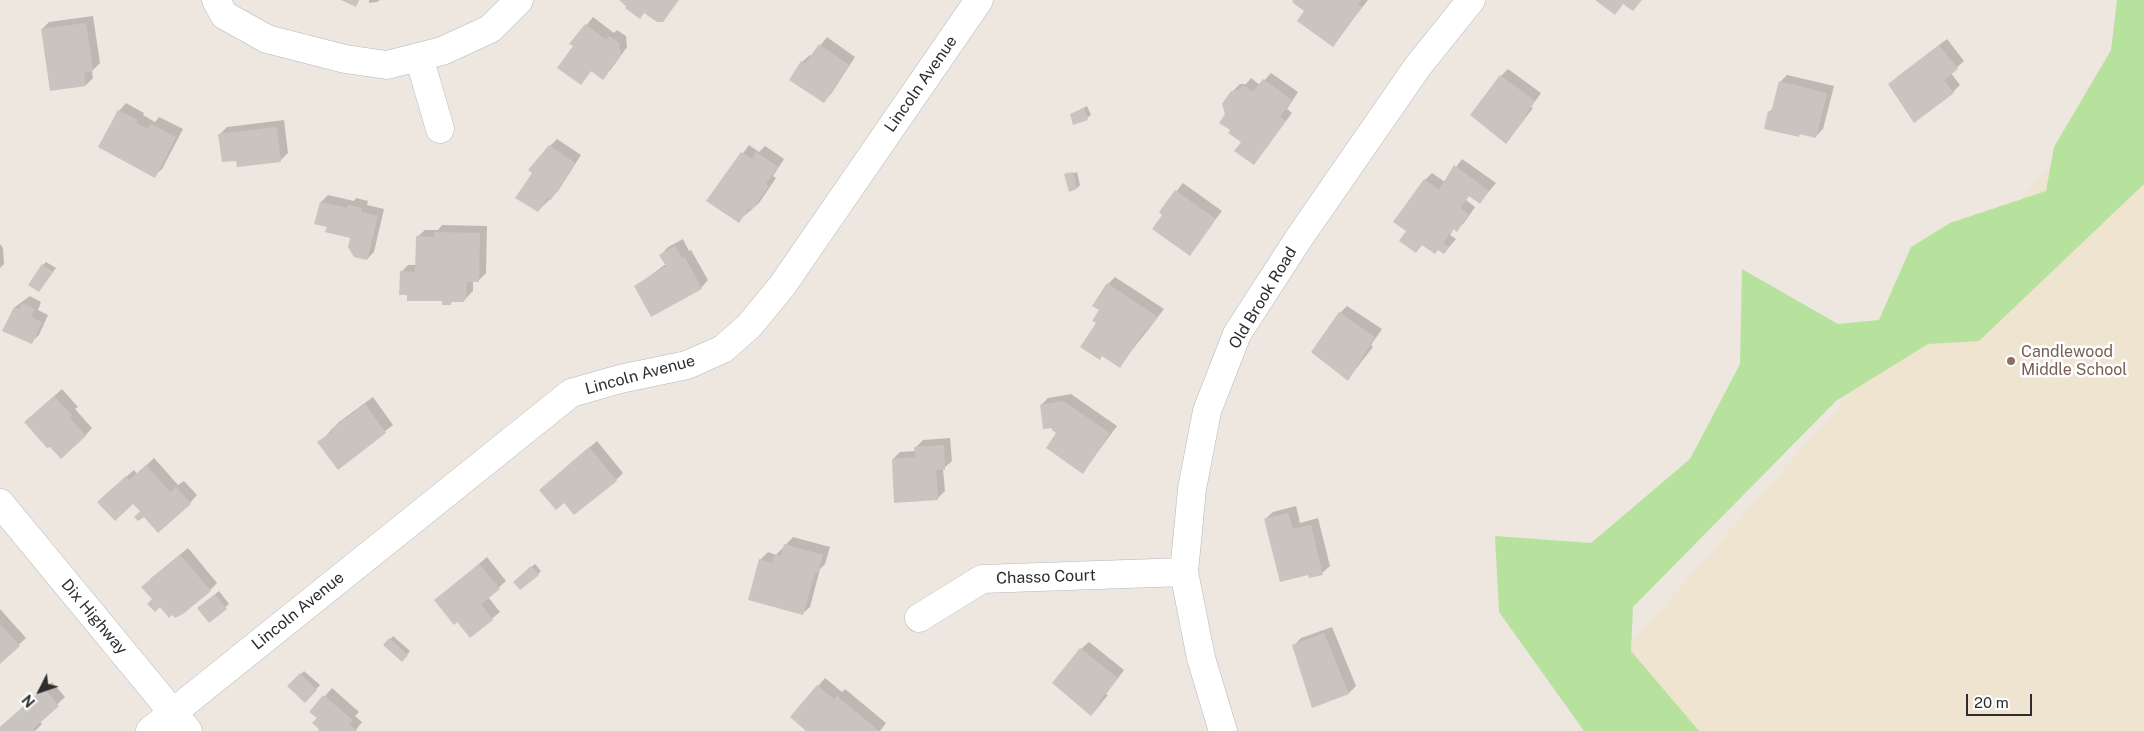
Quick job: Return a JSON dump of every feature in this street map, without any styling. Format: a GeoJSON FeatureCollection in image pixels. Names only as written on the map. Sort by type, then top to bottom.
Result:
{"type":"FeatureCollection","features":[{"type":"Feature","properties":{"kind":"street"},"geometry":{"type":"LineString","coordinates":[[220,7],[267,39],[345,59],[387,64],[442,51],[490,28],[519,0]]}},
{"type":"Feature","properties":{"kind":"street","name":"Lincoln Avenue"},"geometry":{"type":"LineString","coordinates":[[150,731],[180,721],[571,393],[620,379],[688,365],[723,349],[749,326],[782,286],[979,0]]}},
{"type":"Feature","properties":{"kind":"street","name":"Old Brook Road"},"geometry":{"type":"LineString","coordinates":[[1223,731],[1201,658],[1184,572],[1192,489],[1207,411],[1237,334],[1299,238],[1412,74],[1471,0]]}},
{"type":"Feature","properties":{"kind":"street"},"geometry":{"type":"LineString","coordinates":[[419,57],[440,129]]}},
{"type":"Feature","properties":{"kind":"street","name":"Dix Highway"},"geometry":{"type":"LineString","coordinates":[[0,503],[180,721]]}},
{"type":"Feature","properties":{"kind":"street","name":"Chasso Court"},"geometry":{"type":"LineString","coordinates":[[919,618],[982,579],[1184,572]]}},
{"type":"Feature","properties":{"kind":"shaded area","name":"Candlewood Middle School"},"geometry":{"type":"Polygon","coordinates":[[[2144,58],[2144,731],[1670,731],[1613,664],[2144,58]]]}},
{"type":"Feature","properties":{"kind":"green space"},"geometry":{"type":"Polygon","coordinates":[[[2117,0],[2144,0],[2144,184],[1979,341],[1928,344],[1836,401],[1633,607],[1631,651],[1699,731],[1584,731],[1499,612],[1495,536],[1591,543],[1690,459],[1740,364],[1742,269],[1838,324],[1879,320],[1911,247],[1950,223],[2046,191],[2054,147],[2111,50],[2117,0]]]}},
{"type":"Feature","properties":{"kind":"building"},"geometry":{"type":"Polygon","coordinates":[[[341,0],[359,0],[356,7],[341,0]]]}},
{"type":"Feature","properties":{"kind":"building"},"geometry":{"type":"Polygon","coordinates":[[[619,0],[679,0],[663,22],[657,22],[644,13],[640,19],[625,8],[626,6],[619,0]]]}},
{"type":"Feature","properties":{"kind":"building"},"geometry":{"type":"Polygon","coordinates":[[[1293,0],[1361,0],[1358,4],[1362,7],[1333,47],[1297,21],[1304,11],[1292,2],[1293,0]]]}},
{"type":"Feature","properties":{"kind":"building"},"geometry":{"type":"Polygon","coordinates":[[[1595,0],[1642,0],[1633,11],[1623,4],[1615,15],[1595,0]]]}},
{"type":"Feature","properties":{"kind":"building"},"geometry":{"type":"Polygon","coordinates":[[[86,23],[93,71],[84,73],[86,86],[50,91],[41,29],[86,23]]]}},
{"type":"Feature","properties":{"kind":"building"},"geometry":{"type":"Polygon","coordinates":[[[585,24],[606,40],[609,36],[619,43],[621,55],[603,80],[591,71],[581,85],[557,68],[573,46],[569,44],[585,24]]]}},
{"type":"Feature","properties":{"kind":"building"},"geometry":{"type":"Polygon","coordinates":[[[819,44],[849,65],[824,103],[789,80],[801,61],[805,64],[819,44]]]}},
{"type":"Feature","properties":{"kind":"building"},"geometry":{"type":"Polygon","coordinates":[[[1939,45],[1958,69],[1944,80],[1954,93],[1914,123],[1888,84],[1939,45]]]}},
{"type":"Feature","properties":{"kind":"building"},"geometry":{"type":"Polygon","coordinates":[[[1500,75],[1535,101],[1525,115],[1527,116],[1506,144],[1470,115],[1500,75]]]}},
{"type":"Feature","properties":{"kind":"building"},"geometry":{"type":"Polygon","coordinates":[[[1263,79],[1292,100],[1280,117],[1286,121],[1254,165],[1234,151],[1241,142],[1228,133],[1230,130],[1219,123],[1225,114],[1222,104],[1231,91],[1239,90],[1243,85],[1253,92],[1263,79]]]}},
{"type":"Feature","properties":{"kind":"building"},"geometry":{"type":"Polygon","coordinates":[[[1779,81],[1827,93],[1816,138],[1799,134],[1799,137],[1764,129],[1768,111],[1771,112],[1779,81]]]}},
{"type":"Feature","properties":{"kind":"building"},"geometry":{"type":"Polygon","coordinates":[[[1084,108],[1088,120],[1073,125],[1070,114],[1084,108]]]}},
{"type":"Feature","properties":{"kind":"building"},"geometry":{"type":"Polygon","coordinates":[[[118,110],[138,120],[136,123],[148,129],[151,124],[176,137],[155,178],[98,147],[118,110]]]}},
{"type":"Feature","properties":{"kind":"building"},"geometry":{"type":"Polygon","coordinates":[[[277,127],[281,162],[237,167],[236,161],[222,162],[218,134],[277,127]]]}},
{"type":"Feature","properties":{"kind":"building"},"geometry":{"type":"Polygon","coordinates":[[[549,145],[575,163],[551,200],[548,197],[538,212],[515,198],[532,173],[528,170],[549,145]]]}},
{"type":"Feature","properties":{"kind":"building"},"geometry":{"type":"Polygon","coordinates":[[[741,152],[752,159],[756,152],[778,167],[766,184],[769,186],[751,211],[748,209],[739,223],[706,201],[741,152]]]}},
{"type":"Feature","properties":{"kind":"building"},"geometry":{"type":"Polygon","coordinates":[[[1454,165],[1489,191],[1480,204],[1469,196],[1460,208],[1469,214],[1457,232],[1453,229],[1443,243],[1449,247],[1444,254],[1438,250],[1435,254],[1422,245],[1416,253],[1399,241],[1406,231],[1393,222],[1424,179],[1439,190],[1454,165]]]}},
{"type":"Feature","properties":{"kind":"building"},"geometry":{"type":"Polygon","coordinates":[[[1073,172],[1077,189],[1069,192],[1064,174],[1073,172]]]}},
{"type":"Feature","properties":{"kind":"building"},"geometry":{"type":"Polygon","coordinates":[[[1175,190],[1216,219],[1190,256],[1152,229],[1162,215],[1159,212],[1175,190]]]}},
{"type":"Feature","properties":{"kind":"building"},"geometry":{"type":"Polygon","coordinates":[[[320,202],[347,208],[348,205],[362,208],[361,212],[378,216],[367,260],[354,257],[348,247],[350,238],[325,232],[327,227],[314,224],[320,202]]]}},
{"type":"Feature","properties":{"kind":"building"},"geometry":{"type":"Polygon","coordinates":[[[434,232],[480,233],[479,282],[467,282],[466,299],[463,302],[451,302],[451,305],[442,305],[442,301],[407,301],[407,295],[399,295],[400,271],[415,272],[416,236],[434,237],[434,232]]]}},
{"type":"Feature","properties":{"kind":"building"},"geometry":{"type":"Polygon","coordinates":[[[675,246],[682,258],[684,256],[702,289],[651,317],[634,286],[666,266],[659,255],[675,246]]]}},
{"type":"Feature","properties":{"kind":"building"},"geometry":{"type":"Polygon","coordinates":[[[42,264],[53,272],[39,292],[28,285],[42,264]]]}},
{"type":"Feature","properties":{"kind":"building"},"geometry":{"type":"Polygon","coordinates":[[[1107,283],[1158,317],[1147,332],[1145,330],[1120,368],[1102,356],[1100,360],[1080,347],[1096,323],[1092,321],[1099,310],[1092,306],[1107,283]]]}},
{"type":"Feature","properties":{"kind":"building"},"geometry":{"type":"Polygon","coordinates":[[[22,303],[35,309],[31,317],[42,322],[32,344],[2,331],[14,307],[19,309],[22,303]]]}},
{"type":"Feature","properties":{"kind":"building"},"geometry":{"type":"Polygon","coordinates":[[[1339,312],[1375,337],[1348,381],[1311,352],[1339,312]]]}},
{"type":"Feature","properties":{"kind":"building"},"geometry":{"type":"Polygon","coordinates":[[[54,396],[72,415],[69,417],[86,436],[61,459],[50,447],[47,448],[24,422],[54,396]]]}},
{"type":"Feature","properties":{"kind":"building"},"geometry":{"type":"Polygon","coordinates":[[[1063,401],[1110,433],[1083,474],[1046,448],[1056,433],[1051,429],[1053,428],[1043,429],[1040,405],[1063,401]]]}},
{"type":"Feature","properties":{"kind":"building"},"geometry":{"type":"Polygon","coordinates":[[[365,404],[386,433],[338,470],[317,442],[365,404]]]}},
{"type":"Feature","properties":{"kind":"building"},"geometry":{"type":"Polygon","coordinates":[[[944,445],[945,470],[936,470],[938,500],[894,503],[892,459],[915,457],[914,447],[944,445]]]}},
{"type":"Feature","properties":{"kind":"building"},"geometry":{"type":"Polygon","coordinates":[[[589,447],[617,481],[574,515],[564,503],[556,510],[539,490],[589,447]]]}},
{"type":"Feature","properties":{"kind":"building"},"geometry":{"type":"Polygon","coordinates":[[[146,465],[170,492],[176,487],[191,504],[158,533],[144,517],[138,521],[134,517],[140,511],[133,504],[115,521],[97,502],[126,476],[129,480],[146,465]]]}},
{"type":"Feature","properties":{"kind":"building"},"geometry":{"type":"Polygon","coordinates":[[[1288,513],[1293,529],[1311,525],[1323,575],[1309,578],[1308,575],[1280,582],[1264,519],[1288,513]]]}},
{"type":"Feature","properties":{"kind":"building"},"geometry":{"type":"Polygon","coordinates":[[[784,544],[823,555],[818,573],[815,572],[803,615],[748,600],[759,559],[772,563],[775,554],[781,556],[784,544]]]}},
{"type":"Feature","properties":{"kind":"building"},"geometry":{"type":"Polygon","coordinates":[[[180,555],[211,591],[183,614],[175,618],[172,615],[169,618],[160,607],[155,612],[147,604],[152,599],[141,587],[180,555]]]}},
{"type":"Feature","properties":{"kind":"building"},"geometry":{"type":"Polygon","coordinates":[[[479,564],[500,589],[481,604],[493,620],[470,638],[457,622],[454,625],[434,600],[479,564]]]}},
{"type":"Feature","properties":{"kind":"building"},"geometry":{"type":"Polygon","coordinates":[[[531,566],[539,575],[520,590],[513,582],[531,566]]]}},
{"type":"Feature","properties":{"kind":"building"},"geometry":{"type":"Polygon","coordinates":[[[215,594],[227,609],[209,623],[197,608],[215,594]]]}},
{"type":"Feature","properties":{"kind":"building"},"geometry":{"type":"Polygon","coordinates":[[[0,624],[20,646],[0,664],[0,624]]]}},
{"type":"Feature","properties":{"kind":"building"},"geometry":{"type":"Polygon","coordinates":[[[1324,633],[1349,694],[1312,708],[1292,645],[1324,633]]]}},
{"type":"Feature","properties":{"kind":"building"},"geometry":{"type":"Polygon","coordinates":[[[389,638],[408,655],[402,662],[383,645],[389,638]]]}},
{"type":"Feature","properties":{"kind":"building"},"geometry":{"type":"Polygon","coordinates":[[[1080,648],[1118,678],[1099,702],[1102,703],[1091,716],[1052,683],[1080,648]]]}},
{"type":"Feature","properties":{"kind":"building"},"geometry":{"type":"Polygon","coordinates":[[[300,673],[317,690],[305,703],[287,686],[300,673]]]}},
{"type":"Feature","properties":{"kind":"building"},"geometry":{"type":"Polygon","coordinates":[[[817,685],[834,699],[837,696],[879,731],[806,731],[790,717],[817,685]]]}},
{"type":"Feature","properties":{"kind":"building"},"geometry":{"type":"Polygon","coordinates":[[[44,688],[59,706],[33,729],[35,731],[0,731],[0,727],[44,688]]]}},
{"type":"Feature","properties":{"kind":"building"},"geometry":{"type":"Polygon","coordinates":[[[323,695],[353,720],[349,724],[357,731],[318,731],[319,729],[312,723],[317,718],[309,712],[323,695]]]}},
{"type":"Feature","properties":{"kind":"place","name":"Candlewood Middle School"},"geometry":{"type":"Point","coordinates":[2011,361]}}]}
